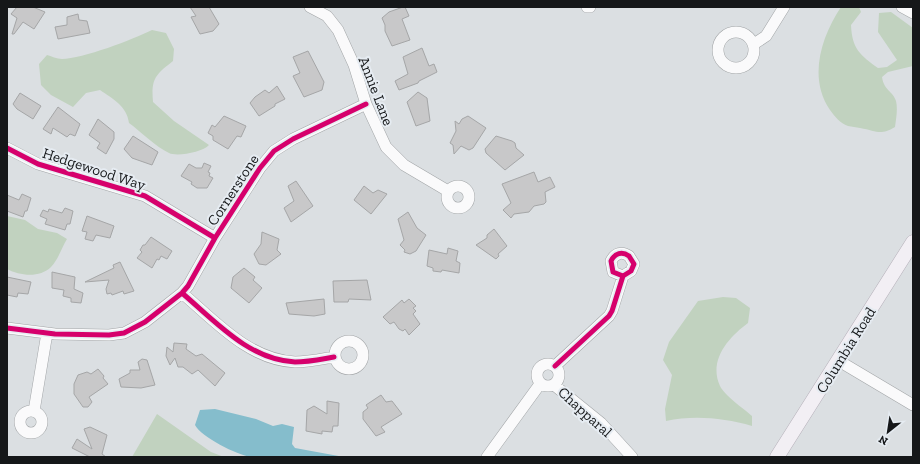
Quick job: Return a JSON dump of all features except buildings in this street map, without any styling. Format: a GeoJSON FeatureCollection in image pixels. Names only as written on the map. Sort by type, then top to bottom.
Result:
{"type":"FeatureCollection","features":[{"type":"Feature","properties":{"kind":"main road","name":"Columbia Road"},"geometry":{"type":"LineString","coordinates":[[777,457],[913,242]]}},
{"type":"Feature","properties":{"kind":"street","name":"Annie Lane"},"geometry":{"type":"LineString","coordinates":[[310,7],[327,16],[338,30],[354,65],[366,104],[386,147],[404,165],[448,191]]}},
{"type":"Feature","properties":{"kind":"street"},"geometry":{"type":"LineString","coordinates":[[754,44],[766,36],[784,7]]}},
{"type":"Feature","properties":{"kind":"street"},"geometry":{"type":"LineString","coordinates":[[902,7],[913,14]]}},
{"type":"Feature","properties":{"kind":"street","name":"Cornerstone"},"geometry":{"type":"LineString","coordinates":[[7,328],[48,333],[109,335],[124,333],[157,314],[188,286],[215,238],[260,168],[274,151],[293,139],[366,104]]}},
{"type":"Feature","properties":{"kind":"street","name":"Hedgewood Way"},"geometry":{"type":"LineString","coordinates":[[7,148],[38,164],[145,196],[215,238]]}},
{"type":"Feature","properties":{"kind":"street"},"geometry":{"type":"LineString","coordinates":[[555,366],[610,316],[623,276]]}},
{"type":"Feature","properties":{"kind":"street"},"geometry":{"type":"LineString","coordinates":[[182,293],[239,341],[255,352],[272,358],[295,362],[334,357]]}},
{"type":"Feature","properties":{"kind":"street"},"geometry":{"type":"LineString","coordinates":[[34,411],[48,333]]}},
{"type":"Feature","properties":{"kind":"street"},"geometry":{"type":"LineString","coordinates":[[839,361],[913,405]]}},
{"type":"Feature","properties":{"kind":"street"},"geometry":{"type":"LineString","coordinates":[[545,364],[555,366],[560,376],[554,385],[547,387],[540,384],[536,374],[539,368],[545,364]]}},
{"type":"Feature","properties":{"kind":"street"},"geometry":{"type":"LineString","coordinates":[[486,457],[540,384]]}},
{"type":"Feature","properties":{"kind":"street","name":"Chapparal"},"geometry":{"type":"LineString","coordinates":[[554,385],[601,423],[632,457]]}},
{"type":"Feature","properties":{"kind":"green space"},"geometry":{"type":"Polygon","coordinates":[[[841,7],[859,7],[861,12],[851,25],[853,40],[858,51],[878,68],[887,67],[897,60],[878,32],[879,13],[891,12],[913,28],[913,66],[888,72],[882,77],[883,82],[895,98],[897,107],[895,127],[890,130],[878,132],[845,125],[834,115],[823,98],[820,85],[820,58],[828,31],[841,7]]]}},
{"type":"Feature","properties":{"kind":"green space"},"geometry":{"type":"Polygon","coordinates":[[[152,30],[166,33],[174,49],[173,61],[158,74],[154,83],[153,102],[174,121],[209,145],[206,148],[190,153],[169,153],[129,123],[128,117],[122,107],[100,90],[86,93],[73,107],[51,95],[41,85],[39,64],[47,55],[62,59],[82,56],[121,43],[152,30]]]}},
{"type":"Feature","properties":{"kind":"green space"},"geometry":{"type":"Polygon","coordinates":[[[7,216],[25,220],[38,229],[57,233],[67,239],[56,261],[46,271],[30,275],[7,269],[7,216]]]}},
{"type":"Feature","properties":{"kind":"green space"},"geometry":{"type":"Polygon","coordinates":[[[723,297],[736,298],[750,308],[748,323],[734,335],[722,350],[717,367],[717,376],[722,390],[752,416],[752,426],[709,418],[687,418],[666,421],[665,409],[672,375],[663,360],[669,342],[698,301],[723,297]]]}},
{"type":"Feature","properties":{"kind":"green space"},"geometry":{"type":"Polygon","coordinates":[[[157,414],[211,452],[224,457],[132,457],[157,414]]]}},
{"type":"Feature","properties":{"kind":"water"},"geometry":{"type":"Polygon","coordinates":[[[215,409],[256,419],[273,426],[282,424],[294,427],[292,444],[295,448],[344,457],[262,458],[245,456],[220,445],[204,435],[195,425],[200,410],[215,409]]]}},
{"type":"Feature","properties":{"kind":"cycle path"},"geometry":{"type":"LineString","coordinates":[[7,328],[55,334],[109,335],[124,333],[145,322],[182,293],[188,286],[215,238],[260,168],[274,151],[293,139],[366,104]]}},
{"type":"Feature","properties":{"kind":"cycle path"},"geometry":{"type":"LineString","coordinates":[[7,148],[38,164],[145,196],[215,238]]}},
{"type":"Feature","properties":{"kind":"cycle path"},"geometry":{"type":"LineString","coordinates":[[555,366],[609,316],[612,311],[623,276],[613,272],[611,261],[615,256],[621,253],[629,256],[634,264],[631,271],[623,276]]}},
{"type":"Feature","properties":{"kind":"cycle path"},"geometry":{"type":"LineString","coordinates":[[182,293],[220,327],[248,347],[263,354],[278,360],[295,362],[334,357]]}}]}
